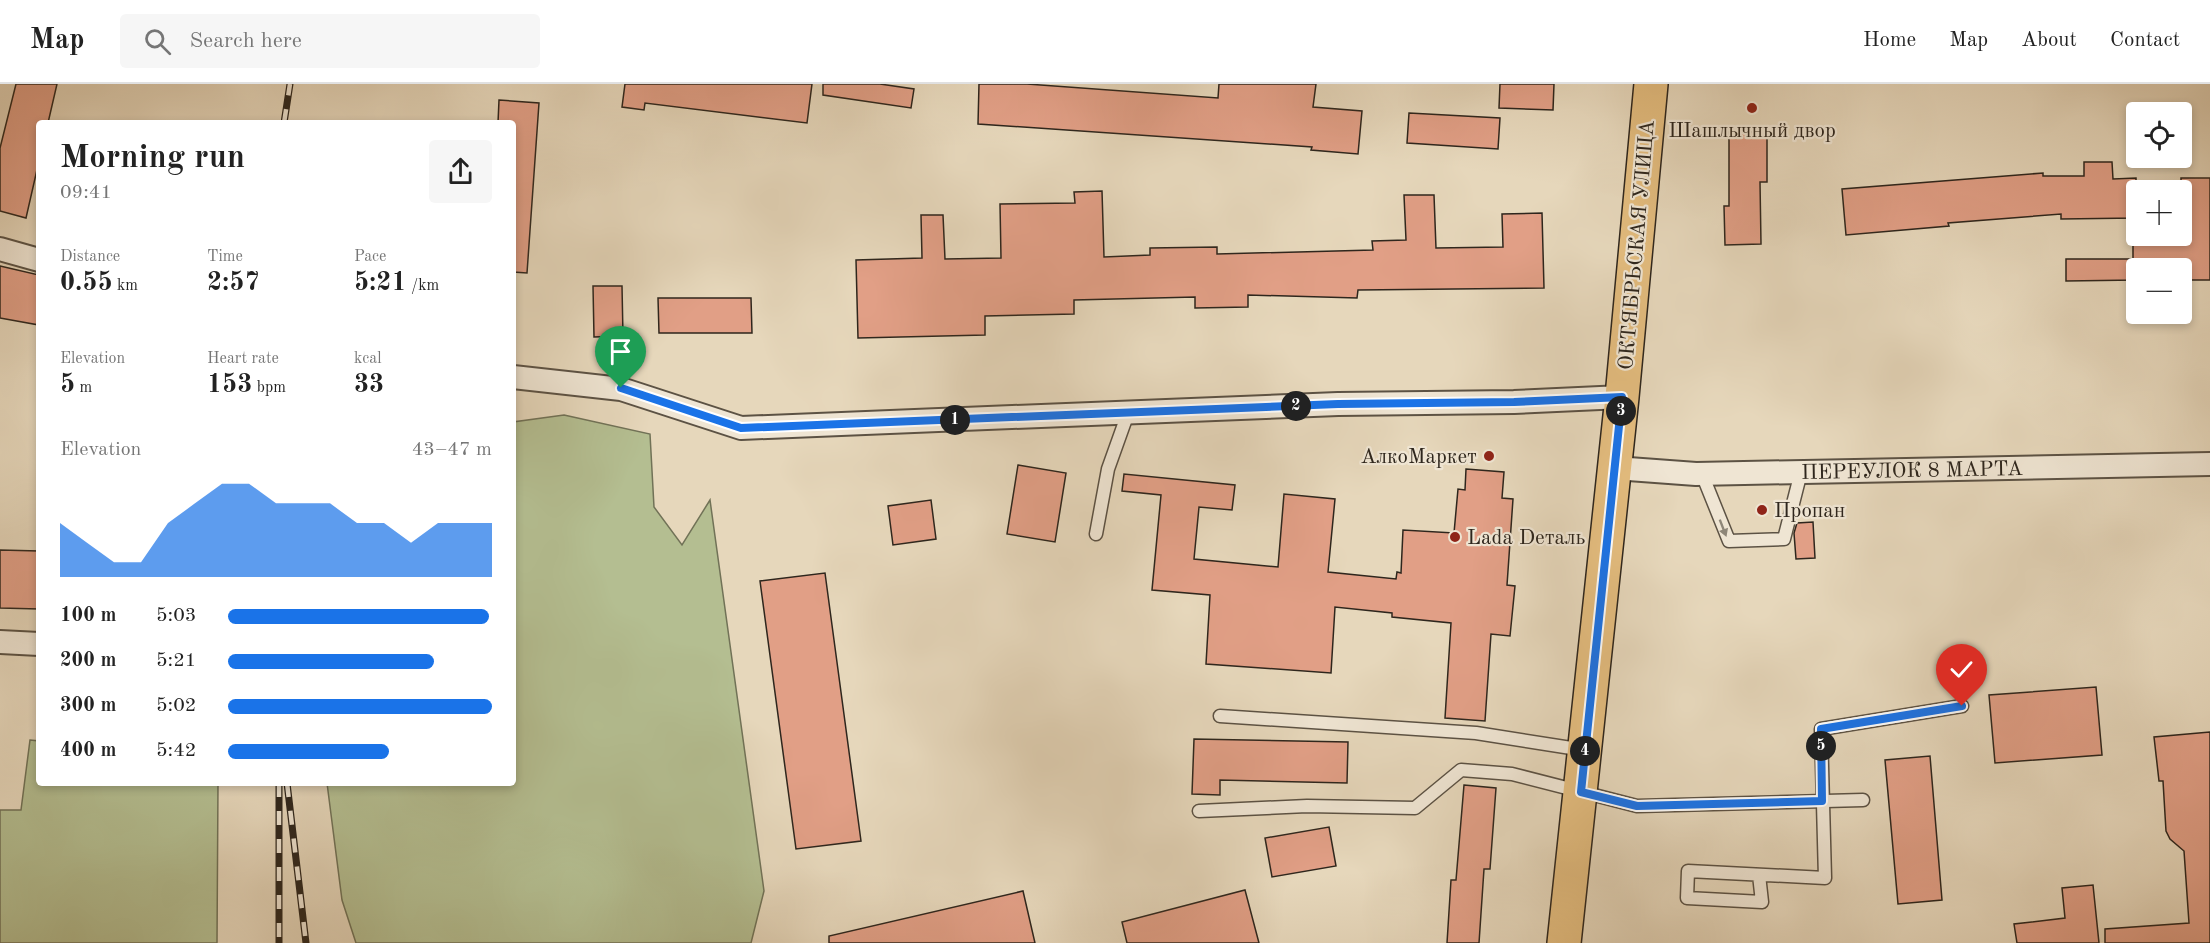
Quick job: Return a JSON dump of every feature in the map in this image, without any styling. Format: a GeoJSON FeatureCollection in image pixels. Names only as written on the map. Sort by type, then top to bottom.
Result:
{"type":"FeatureCollection","features":[{"type":"Feature","properties":{"kind":"main road","name":"ОКТЯБРЬСКАЯ УЛИЦА"},"geometry":{"type":"LineString","coordinates":[[1564,943],[1615,468],[1651,84]]}},
{"type":"Feature","properties":{"kind":"street"},"geometry":{"type":"LineString","coordinates":[[0,249],[36,259]]}},
{"type":"Feature","properties":{"kind":"street"},"geometry":{"type":"LineString","coordinates":[[516,377],[621,388],[741,428],[1338,404],[1514,402],[1622,397]]}},
{"type":"Feature","properties":{"kind":"street","name":"ПЕРЕУЛОК 8 МАРТА"},"geometry":{"type":"LineString","coordinates":[[1615,468],[1702,474],[2210,464]]}},
{"type":"Feature","properties":{"kind":"street"},"geometry":{"type":"LineString","coordinates":[[0,642],[36,644]]}},
{"type":"Feature","properties":{"kind":"lane"},"geometry":{"type":"LineString","coordinates":[[1096,534],[1108,469],[1128,413]]}},
{"type":"Feature","properties":{"kind":"lane"},"geometry":{"type":"LineString","coordinates":[[1702,474],[1729,541],[1784,539],[1801,472]]}},
{"type":"Feature","properties":{"kind":"lane"},"geometry":{"type":"LineString","coordinates":[[1759,875],[1762,902],[1687,898],[1688,871],[1825,878],[1821,729],[1962,706]]}},
{"type":"Feature","properties":{"kind":"lane"},"geometry":{"type":"LineString","coordinates":[[1220,716],[1476,733],[1585,750]]}},
{"type":"Feature","properties":{"kind":"lane"},"geometry":{"type":"LineString","coordinates":[[1198,811],[1307,806],[1415,808],[1461,770],[1512,774],[1637,806],[1863,800]]}},
{"type":"Feature","properties":{"kind":"green space"},"geometry":{"type":"Polygon","coordinates":[[[564,415],[650,434],[654,507],[682,545],[710,500],[764,891],[751,943],[356,943],[342,900],[327,786],[516,786],[516,422],[564,415]]]}},
{"type":"Feature","properties":{"kind":"green space"},"geometry":{"type":"Polygon","coordinates":[[[30,740],[36,741],[36,786],[218,786],[217,943],[0,943],[0,810],[21,810],[30,740]]]}},
{"type":"Feature","properties":{"kind":"building"},"geometry":{"type":"Polygon","coordinates":[[[16,84],[57,84],[49,120],[36,120],[36,174],[26,218],[0,211],[0,148],[16,84]]]}},
{"type":"Feature","properties":{"kind":"building"},"geometry":{"type":"Polygon","coordinates":[[[625,84],[812,84],[807,123],[645,103],[644,110],[622,107],[625,84]]]}},
{"type":"Feature","properties":{"kind":"building"},"geometry":{"type":"Polygon","coordinates":[[[823,84],[880,84],[914,89],[911,108],[823,95],[823,84]]]}},
{"type":"Feature","properties":{"kind":"building"},"geometry":{"type":"Polygon","coordinates":[[[979,84],[1027,84],[1218,98],[1219,84],[1316,84],[1313,107],[1362,111],[1358,154],[1311,150],[1312,147],[978,124],[979,84]]]}},
{"type":"Feature","properties":{"kind":"building"},"geometry":{"type":"Polygon","coordinates":[[[1500,84],[1554,84],[1553,110],[1499,108],[1500,84]]]}},
{"type":"Feature","properties":{"kind":"building"},"geometry":{"type":"Polygon","coordinates":[[[499,100],[539,103],[527,273],[516,272],[516,120],[498,120],[499,100]]]}},
{"type":"Feature","properties":{"kind":"building"},"geometry":{"type":"Polygon","coordinates":[[[1409,113],[1500,118],[1498,149],[1407,143],[1409,113]]]}},
{"type":"Feature","properties":{"kind":"building"},"geometry":{"type":"Polygon","coordinates":[[[1729,132],[1767,132],[1767,182],[1760,182],[1761,244],[1725,245],[1724,206],[1729,206],[1729,132]]]}},
{"type":"Feature","properties":{"kind":"building"},"geometry":{"type":"Polygon","coordinates":[[[2084,162],[2112,162],[2113,179],[2136,178],[2136,180],[2126,180],[2126,218],[2061,219],[2061,214],[1948,223],[1949,226],[1846,235],[1842,189],[2043,173],[2043,176],[2084,176],[2084,162]]]}},
{"type":"Feature","properties":{"kind":"building"},"geometry":{"type":"Polygon","coordinates":[[[2181,178],[2210,178],[2210,280],[2192,280],[2192,258],[2133,258],[2133,246],[2192,246],[2192,180],[2181,180],[2181,178]]]}},
{"type":"Feature","properties":{"kind":"building"},"geometry":{"type":"Polygon","coordinates":[[[1102,191],[1104,257],[1150,255],[1150,248],[1217,247],[1217,254],[1373,250],[1372,241],[1406,240],[1404,195],[1434,195],[1436,248],[1503,247],[1502,214],[1542,213],[1544,288],[1358,290],[1357,298],[1248,295],[1248,307],[1195,308],[1195,297],[1074,300],[1074,314],[985,316],[985,335],[858,338],[856,260],[922,258],[921,215],[943,215],[945,259],[1001,258],[1000,204],[1075,203],[1074,192],[1102,191]]]}},
{"type":"Feature","properties":{"kind":"building"},"geometry":{"type":"Polygon","coordinates":[[[2066,259],[2126,259],[2126,280],[2066,281],[2066,259]]]}},
{"type":"Feature","properties":{"kind":"building"},"geometry":{"type":"Polygon","coordinates":[[[0,266],[36,274],[36,324],[0,318],[0,266]]]}},
{"type":"Feature","properties":{"kind":"building"},"geometry":{"type":"Polygon","coordinates":[[[593,286],[622,286],[623,336],[594,337],[593,286]]]}},
{"type":"Feature","properties":{"kind":"building"},"geometry":{"type":"Polygon","coordinates":[[[658,298],[751,298],[752,333],[659,333],[658,298]]]}},
{"type":"Feature","properties":{"kind":"building"},"geometry":{"type":"Polygon","coordinates":[[[1018,465],[1066,473],[1055,542],[1007,534],[1018,465]]]}},
{"type":"Feature","properties":{"kind":"building"},"geometry":{"type":"Polygon","coordinates":[[[1466,469],[1504,472],[1502,498],[1513,499],[1507,585],[1515,586],[1510,636],[1491,634],[1485,721],[1445,718],[1451,623],[1392,617],[1392,613],[1335,607],[1331,673],[1206,664],[1210,595],[1152,590],[1161,495],[1122,491],[1124,474],[1235,485],[1232,510],[1199,507],[1194,559],[1278,567],[1284,494],[1335,499],[1328,572],[1396,579],[1397,572],[1401,573],[1403,530],[1454,533],[1458,489],[1465,490],[1466,469]]]}},
{"type":"Feature","properties":{"kind":"building"},"geometry":{"type":"Polygon","coordinates":[[[931,500],[936,539],[893,545],[888,506],[931,500]]]}},
{"type":"Feature","properties":{"kind":"building"},"geometry":{"type":"Polygon","coordinates":[[[1813,522],[1815,558],[1796,559],[1794,533],[1797,523],[1813,522]]]}},
{"type":"Feature","properties":{"kind":"building"},"geometry":{"type":"Polygon","coordinates":[[[0,550],[36,551],[36,609],[0,608],[0,550]]]}},
{"type":"Feature","properties":{"kind":"building"},"geometry":{"type":"Polygon","coordinates":[[[825,573],[861,841],[796,849],[760,581],[825,573]]]}},
{"type":"Feature","properties":{"kind":"building"},"geometry":{"type":"Polygon","coordinates":[[[2096,687],[2102,755],[1995,763],[1989,695],[2096,687]]]}},
{"type":"Feature","properties":{"kind":"building"},"geometry":{"type":"Polygon","coordinates":[[[2210,732],[2210,943],[2105,943],[2105,929],[2189,923],[2184,851],[2170,839],[2166,831],[2163,781],[2159,781],[2154,737],[2210,732]]]}},
{"type":"Feature","properties":{"kind":"building"},"geometry":{"type":"Polygon","coordinates":[[[1194,739],[1348,742],[1347,783],[1220,780],[1220,795],[1192,794],[1194,739]]]}},
{"type":"Feature","properties":{"kind":"building"},"geometry":{"type":"Polygon","coordinates":[[[1930,756],[1942,900],[1898,904],[1885,760],[1930,756]]]}},
{"type":"Feature","properties":{"kind":"building"},"geometry":{"type":"Polygon","coordinates":[[[1464,785],[1496,788],[1490,869],[1484,869],[1479,943],[1447,943],[1451,880],[1456,880],[1464,785]]]}},
{"type":"Feature","properties":{"kind":"building"},"geometry":{"type":"Polygon","coordinates":[[[1329,827],[1336,866],[1272,877],[1265,838],[1329,827]]]}},
{"type":"Feature","properties":{"kind":"building"},"geometry":{"type":"Polygon","coordinates":[[[2093,885],[2099,943],[2017,943],[2014,924],[2065,918],[2062,888],[2093,885]]]}},
{"type":"Feature","properties":{"kind":"building"},"geometry":{"type":"Polygon","coordinates":[[[1245,890],[1259,943],[1127,943],[1122,922],[1245,890]]]}},
{"type":"Feature","properties":{"kind":"building"},"geometry":{"type":"Polygon","coordinates":[[[1023,891],[1035,943],[829,943],[829,936],[1023,891]]]}},
{"type":"Feature","properties":{"kind":"railway"},"geometry":{"type":"LineString","coordinates":[[284,120],[290,84]]}},
{"type":"Feature","properties":{"kind":"railway"},"geometry":{"type":"LineString","coordinates":[[279,786],[279,943]]}},
{"type":"Feature","properties":{"kind":"railway"},"geometry":{"type":"LineString","coordinates":[[287,786],[306,943]]}},
{"type":"Feature","properties":{"kind":"place","name":"Шашлычный двор"},"geometry":{"type":"Point","coordinates":[1752,108]}},
{"type":"Feature","properties":{"kind":"place","name":"АлкоМаркет"},"geometry":{"type":"Point","coordinates":[1489,456]}},
{"type":"Feature","properties":{"kind":"place","name":"Пропан"},"geometry":{"type":"Point","coordinates":[1762,510]}},
{"type":"Feature","properties":{"kind":"place","name":"Lada Dеталь"},"geometry":{"type":"Point","coordinates":[1455,537]}},
{"type":"Feature","properties":{"kind":"route"},"geometry":{"type":"LineString","coordinates":[[621,388],[741,428],[1338,404],[1514,402],[1622,397],[1581,792],[1637,806],[1822,801],[1821,729],[1962,706]]}}]}
